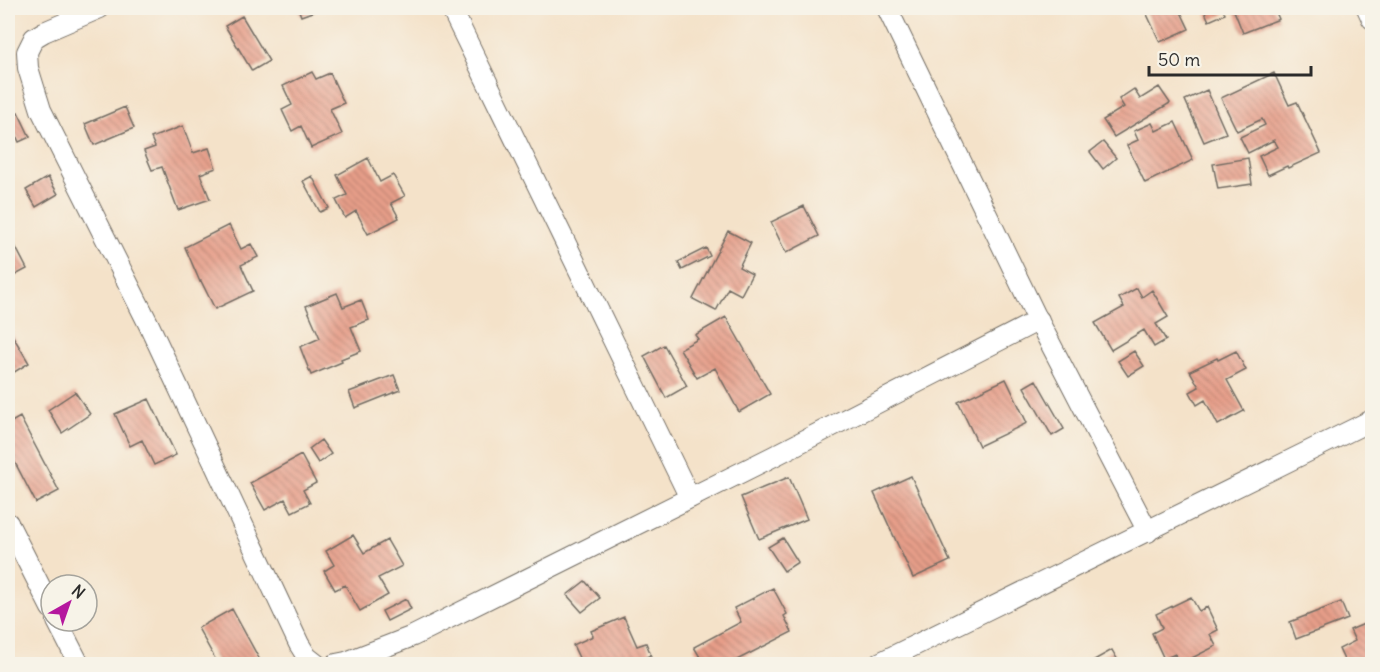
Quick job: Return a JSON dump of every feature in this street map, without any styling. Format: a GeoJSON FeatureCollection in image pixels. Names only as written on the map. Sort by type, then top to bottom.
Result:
{"type":"FeatureCollection","features":[{"type":"Feature","properties":{"kind":"street"},"geometry":{"type":"LineString","coordinates":[[100,8],[34,38],[27,52],[28,68],[40,110],[149,325],[299,644],[307,657],[316,664]]}},
{"type":"Feature","properties":{"kind":"street"},"geometry":{"type":"LineString","coordinates":[[451,8],[690,498]]}},
{"type":"Feature","properties":{"kind":"street"},"geometry":{"type":"LineString","coordinates":[[887,8],[1038,320],[1148,532]]}},
{"type":"Feature","properties":{"kind":"street"},"geometry":{"type":"LineString","coordinates":[[1367,8],[1372,19]]}},
{"type":"Feature","properties":{"kind":"street"},"geometry":{"type":"LineString","coordinates":[[336,664],[413,636],[690,498],[1038,320]]}},
{"type":"Feature","properties":{"kind":"street"},"geometry":{"type":"LineString","coordinates":[[877,664],[1372,420]]}},
{"type":"Feature","properties":{"kind":"street"},"geometry":{"type":"LineString","coordinates":[[8,523],[39,584]]}},
{"type":"Feature","properties":{"kind":"street"},"geometry":{"type":"LineString","coordinates":[[63,633],[79,664]]}},
{"type":"Feature","properties":{"kind":"building"},"geometry":{"type":"Polygon","coordinates":[[[298,8],[323,8],[301,16],[298,8]]]}},
{"type":"Feature","properties":{"kind":"building"},"geometry":{"type":"Polygon","coordinates":[[[1144,8],[1179,8],[1189,29],[1160,42],[1144,8]]]}},
{"type":"Feature","properties":{"kind":"building"},"geometry":{"type":"Polygon","coordinates":[[[1203,8],[1222,8],[1225,14],[1209,21],[1203,8]]]}},
{"type":"Feature","properties":{"kind":"building"},"geometry":{"type":"Polygon","coordinates":[[[1233,8],[1274,8],[1279,19],[1243,33],[1233,8]]]}},
{"type":"Feature","properties":{"kind":"building"},"geometry":{"type":"Polygon","coordinates":[[[242,16],[269,61],[252,71],[225,26],[242,16]]]}},
{"type":"Feature","properties":{"kind":"building"},"geometry":{"type":"Polygon","coordinates":[[[312,72],[316,79],[330,73],[344,103],[330,109],[342,134],[311,148],[301,126],[292,131],[282,110],[292,105],[283,86],[312,72]]]}},
{"type":"Feature","properties":{"kind":"building"},"geometry":{"type":"Polygon","coordinates":[[[1274,73],[1289,105],[1297,102],[1321,153],[1268,175],[1259,156],[1278,147],[1274,140],[1248,153],[1240,137],[1265,125],[1262,119],[1237,131],[1221,98],[1274,73]]]}},
{"type":"Feature","properties":{"kind":"building"},"geometry":{"type":"Polygon","coordinates":[[[1159,87],[1170,103],[1114,137],[1103,120],[1124,107],[1119,99],[1134,89],[1140,99],[1159,87]]]}},
{"type":"Feature","properties":{"kind":"building"},"geometry":{"type":"Polygon","coordinates":[[[1207,90],[1226,133],[1204,142],[1185,100],[1207,90]]]}},
{"type":"Feature","properties":{"kind":"building"},"geometry":{"type":"Polygon","coordinates":[[[125,107],[134,128],[94,145],[85,124],[125,107]]]}},
{"type":"Feature","properties":{"kind":"building"},"geometry":{"type":"Polygon","coordinates":[[[18,112],[30,137],[19,142],[8,118],[18,112]]]}},
{"type":"Feature","properties":{"kind":"building"},"geometry":{"type":"Polygon","coordinates":[[[1175,122],[1193,160],[1145,183],[1127,145],[1138,140],[1134,131],[1152,123],[1156,131],[1175,122]]]}},
{"type":"Feature","properties":{"kind":"building"},"geometry":{"type":"Polygon","coordinates":[[[183,126],[193,153],[209,148],[216,168],[200,174],[210,199],[178,210],[162,167],[152,170],[144,151],[155,147],[151,138],[183,126]]]}},
{"type":"Feature","properties":{"kind":"building"},"geometry":{"type":"Polygon","coordinates":[[[1103,142],[1116,158],[1103,169],[1090,152],[1103,142]]]}},
{"type":"Feature","properties":{"kind":"building"},"geometry":{"type":"Polygon","coordinates":[[[368,158],[380,182],[393,175],[405,196],[391,203],[399,218],[368,234],[356,211],[345,218],[336,200],[347,195],[337,175],[368,158]]]}},
{"type":"Feature","properties":{"kind":"building"},"geometry":{"type":"Polygon","coordinates":[[[1248,158],[1252,184],[1218,189],[1213,164],[1248,158]]]}},
{"type":"Feature","properties":{"kind":"building"},"geometry":{"type":"Polygon","coordinates":[[[312,176],[329,208],[320,212],[303,181],[312,176]]]}},
{"type":"Feature","properties":{"kind":"building"},"geometry":{"type":"Polygon","coordinates":[[[48,177],[58,194],[36,207],[26,190],[48,177]]]}},
{"type":"Feature","properties":{"kind":"building"},"geometry":{"type":"Polygon","coordinates":[[[804,206],[819,236],[786,253],[771,222],[804,206]]]}},
{"type":"Feature","properties":{"kind":"building"},"geometry":{"type":"Polygon","coordinates":[[[229,225],[241,249],[251,244],[258,257],[241,265],[253,291],[215,309],[185,247],[229,225]]]}},
{"type":"Feature","properties":{"kind":"building"},"geometry":{"type":"Polygon","coordinates":[[[728,231],[751,243],[739,267],[752,274],[741,295],[728,288],[716,311],[693,299],[728,231]]]}},
{"type":"Feature","properties":{"kind":"building"},"geometry":{"type":"Polygon","coordinates":[[[8,232],[27,269],[8,279],[8,232]]]}},
{"type":"Feature","properties":{"kind":"building"},"geometry":{"type":"Polygon","coordinates":[[[706,248],[710,256],[682,270],[678,262],[706,248]]]}},
{"type":"Feature","properties":{"kind":"building"},"geometry":{"type":"Polygon","coordinates":[[[1137,288],[1142,297],[1152,290],[1168,317],[1156,324],[1166,340],[1154,347],[1144,330],[1111,350],[1095,323],[1124,307],[1119,298],[1137,288]]]}},
{"type":"Feature","properties":{"kind":"building"},"geometry":{"type":"Polygon","coordinates":[[[337,293],[343,307],[361,300],[369,320],[351,327],[361,351],[311,375],[300,347],[320,338],[306,306],[337,293]]]}},
{"type":"Feature","properties":{"kind":"building"},"geometry":{"type":"Polygon","coordinates":[[[726,317],[770,394],[739,412],[715,368],[697,378],[680,349],[698,339],[695,335],[726,317]]]}},
{"type":"Feature","properties":{"kind":"building"},"geometry":{"type":"Polygon","coordinates":[[[8,328],[29,363],[8,376],[8,328]]]}},
{"type":"Feature","properties":{"kind":"building"},"geometry":{"type":"Polygon","coordinates":[[[664,345],[687,386],[666,398],[644,356],[664,345]]]}},
{"type":"Feature","properties":{"kind":"building"},"geometry":{"type":"Polygon","coordinates":[[[1134,351],[1144,366],[1128,376],[1118,361],[1134,351]]]}},
{"type":"Feature","properties":{"kind":"building"},"geometry":{"type":"Polygon","coordinates":[[[1236,351],[1246,370],[1227,380],[1244,411],[1218,425],[1205,400],[1197,405],[1190,392],[1199,387],[1190,371],[1236,351]]]}},
{"type":"Feature","properties":{"kind":"building"},"geometry":{"type":"Polygon","coordinates":[[[394,375],[400,390],[355,408],[349,392],[394,375]]]}},
{"type":"Feature","properties":{"kind":"building"},"geometry":{"type":"Polygon","coordinates":[[[1006,379],[1027,423],[979,446],[958,402],[1006,379]]]}},
{"type":"Feature","properties":{"kind":"building"},"geometry":{"type":"Polygon","coordinates":[[[1036,380],[1064,429],[1052,436],[1024,387],[1036,380]]]}},
{"type":"Feature","properties":{"kind":"building"},"geometry":{"type":"Polygon","coordinates":[[[75,392],[90,414],[62,433],[48,410],[75,392]]]}},
{"type":"Feature","properties":{"kind":"building"},"geometry":{"type":"Polygon","coordinates":[[[149,399],[176,455],[154,465],[142,440],[130,446],[115,414],[149,399]]]}},
{"type":"Feature","properties":{"kind":"building"},"geometry":{"type":"Polygon","coordinates":[[[20,417],[59,491],[36,503],[8,449],[8,424],[20,417]]]}},
{"type":"Feature","properties":{"kind":"building"},"geometry":{"type":"Polygon","coordinates":[[[321,440],[331,454],[318,463],[309,449],[321,440]]]}},
{"type":"Feature","properties":{"kind":"building"},"geometry":{"type":"Polygon","coordinates":[[[301,455],[316,483],[303,490],[310,503],[292,512],[285,499],[265,510],[250,483],[301,455]]]}},
{"type":"Feature","properties":{"kind":"building"},"geometry":{"type":"Polygon","coordinates":[[[911,476],[950,561],[913,578],[874,493],[911,476]]]}},
{"type":"Feature","properties":{"kind":"building"},"geometry":{"type":"Polygon","coordinates":[[[789,477],[807,519],[759,539],[741,497],[789,477]]]}},
{"type":"Feature","properties":{"kind":"building"},"geometry":{"type":"Polygon","coordinates":[[[353,535],[364,553],[387,540],[402,566],[378,578],[388,595],[360,611],[345,585],[335,590],[324,571],[334,565],[326,551],[353,535]]]}},
{"type":"Feature","properties":{"kind":"building"},"geometry":{"type":"Polygon","coordinates":[[[783,538],[798,562],[784,571],[768,547],[783,538]]]}},
{"type":"Feature","properties":{"kind":"building"},"geometry":{"type":"Polygon","coordinates":[[[585,581],[600,598],[582,612],[567,595],[585,581]]]}},
{"type":"Feature","properties":{"kind":"building"},"geometry":{"type":"Polygon","coordinates":[[[773,588],[787,614],[784,616],[792,632],[729,664],[704,664],[694,647],[741,622],[734,608],[773,588]]]}},
{"type":"Feature","properties":{"kind":"building"},"geometry":{"type":"Polygon","coordinates":[[[1191,597],[1199,611],[1207,607],[1218,630],[1210,634],[1216,646],[1180,664],[1175,654],[1164,659],[1152,633],[1162,628],[1156,614],[1191,597]]]}},
{"type":"Feature","properties":{"kind":"building"},"geometry":{"type":"Polygon","coordinates":[[[406,599],[411,609],[387,621],[382,611],[406,599]]]}},
{"type":"Feature","properties":{"kind":"building"},"geometry":{"type":"Polygon","coordinates":[[[1341,602],[1348,619],[1296,639],[1290,622],[1341,602]]]}},
{"type":"Feature","properties":{"kind":"building"},"geometry":{"type":"Polygon","coordinates":[[[232,609],[262,664],[218,664],[198,628],[232,609]]]}},
{"type":"Feature","properties":{"kind":"building"},"geometry":{"type":"Polygon","coordinates":[[[624,617],[637,646],[646,643],[651,655],[642,659],[643,662],[638,664],[582,664],[573,645],[593,636],[591,631],[624,617]]]}},
{"type":"Feature","properties":{"kind":"building"},"geometry":{"type":"Polygon","coordinates":[[[1371,621],[1372,664],[1346,664],[1339,649],[1355,641],[1350,630],[1371,621]]]}},
{"type":"Feature","properties":{"kind":"building"},"geometry":{"type":"Polygon","coordinates":[[[1112,650],[1120,664],[1087,664],[1112,650]]]}}]}
